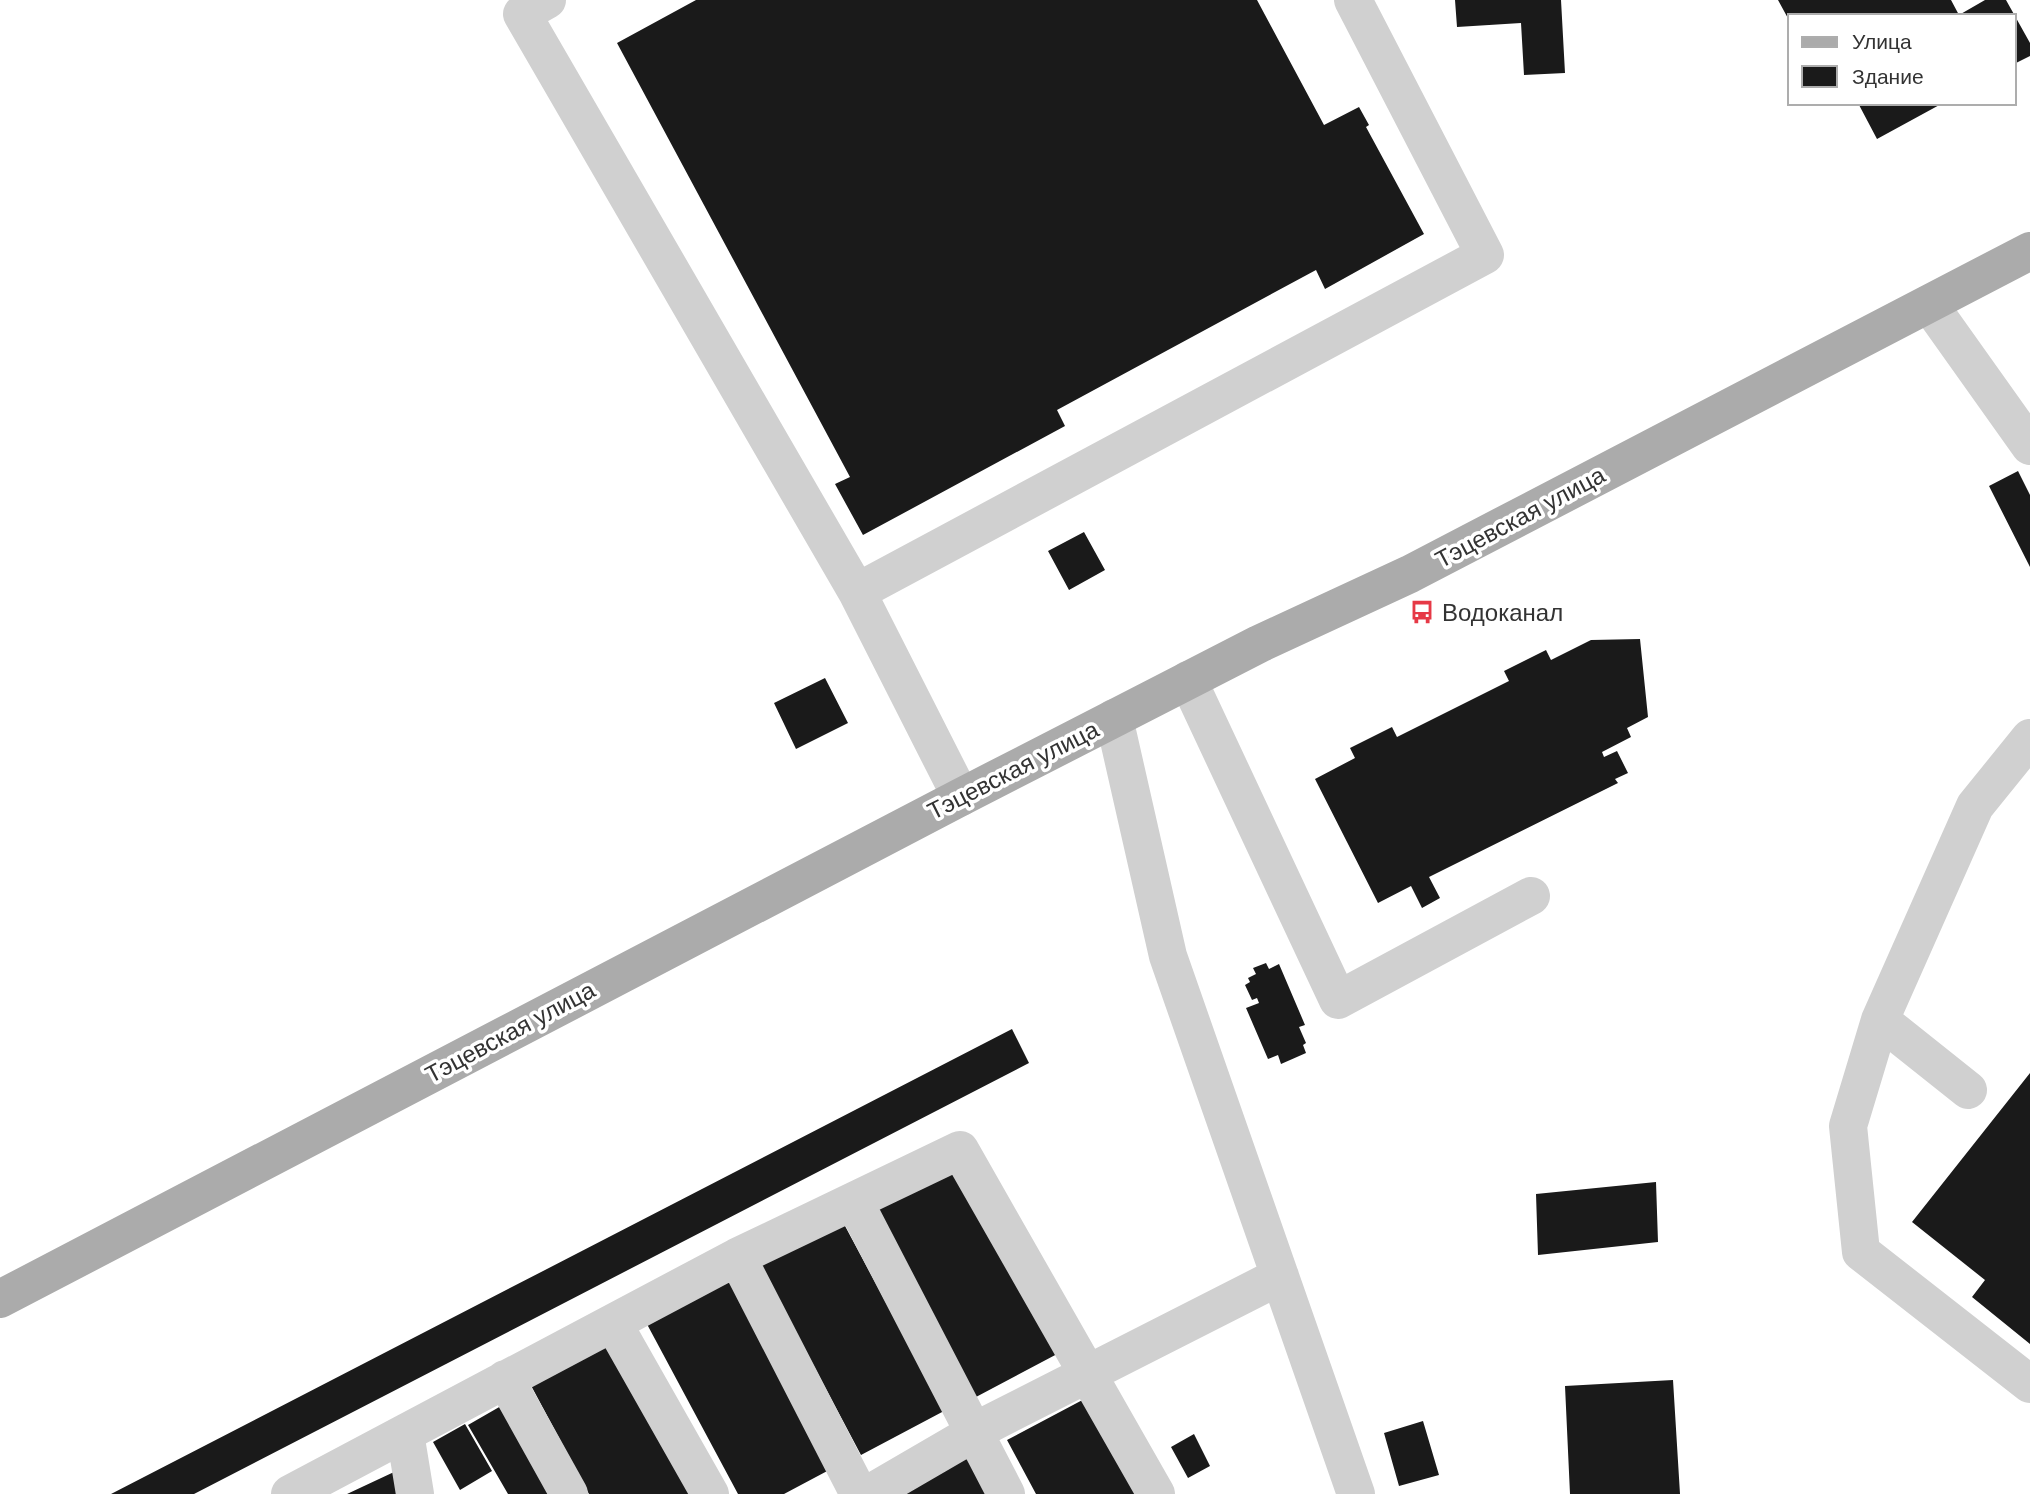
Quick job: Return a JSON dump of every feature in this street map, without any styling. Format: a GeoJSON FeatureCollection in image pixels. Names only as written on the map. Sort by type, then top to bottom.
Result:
{"type":"FeatureCollection","features":[{"type":"Feature","properties":{"kind":"main road","name":"Тэцевская улица"},"geometry":{"type":"LineString","coordinates":[[0,1299],[1114,718],[1410,574],[2030,251]]}},
{"type":"Feature","properties":{"kind":"lane"},"geometry":{"type":"LineString","coordinates":[[547,0],[522,14],[857,592],[961,797]]}},
{"type":"Feature","properties":{"kind":"lane"},"geometry":{"type":"LineString","coordinates":[[857,592],[1485,255],[1353,0]]}},
{"type":"Feature","properties":{"kind":"lane"},"geometry":{"type":"LineString","coordinates":[[1929,304],[2030,446]]}},
{"type":"Feature","properties":{"kind":"lane"},"geometry":{"type":"LineString","coordinates":[[1188,680],[1338,1000],[1531,896]]}},
{"type":"Feature","properties":{"kind":"lane"},"geometry":{"type":"LineString","coordinates":[[1114,718],[1168,956],[1356,1494]]}},
{"type":"Feature","properties":{"kind":"lane"},"geometry":{"type":"LineString","coordinates":[[2030,738],[1975,806],[1880,1020],[1848,1126],[1861,1252],[2030,1384]]}},
{"type":"Feature","properties":{"kind":"lane"},"geometry":{"type":"LineString","coordinates":[[1880,1020],[1968,1090]]}},
{"type":"Feature","properties":{"kind":"lane"},"geometry":{"type":"LineString","coordinates":[[290,1494],[737,1257],[960,1150],[1156,1494]]}},
{"type":"Feature","properties":{"kind":"lane"},"geometry":{"type":"LineString","coordinates":[[854,1201],[1006,1494]]}},
{"type":"Feature","properties":{"kind":"lane"},"geometry":{"type":"LineString","coordinates":[[737,1257],[859,1494]]}},
{"type":"Feature","properties":{"kind":"lane"},"geometry":{"type":"LineString","coordinates":[[869,1494],[972,1433],[1280,1276]]}},
{"type":"Feature","properties":{"kind":"lane"},"geometry":{"type":"LineString","coordinates":[[613,1323],[710,1494]]}},
{"type":"Feature","properties":{"kind":"lane"},"geometry":{"type":"LineString","coordinates":[[505,1379],[569,1494]]}},
{"type":"Feature","properties":{"kind":"lane"},"geometry":{"type":"LineString","coordinates":[[405,1433],[415,1494]]}},
{"type":"Feature","properties":{"kind":"building"},"geometry":{"type":"Polygon","coordinates":[[[696,0],[1257,0],[1324,125],[1359,107],[1369,125],[1366,127],[1424,234],[1325,289],[1316,270],[1057,410],[1065,426],[863,535],[835,484],[850,477],[617,43],[696,0]]]}},
{"type":"Feature","properties":{"kind":"building"},"geometry":{"type":"Polygon","coordinates":[[[1455,0],[1561,0],[1565,73],[1524,75],[1521,23],[1457,27],[1455,0]]]}},
{"type":"Feature","properties":{"kind":"building"},"geometry":{"type":"Polygon","coordinates":[[[1778,0],[1951,0],[1958,14],[1788,14],[1788,18],[1778,0]]]}},
{"type":"Feature","properties":{"kind":"building"},"geometry":{"type":"Polygon","coordinates":[[[1985,0],[2006,0],[2014,14],[1961,14],[1985,0]]]}},
{"type":"Feature","properties":{"kind":"building"},"geometry":{"type":"Polygon","coordinates":[[[2016,18],[2030,43],[2030,56],[2016,63],[2016,18]]]}},
{"type":"Feature","properties":{"kind":"building"},"geometry":{"type":"Polygon","coordinates":[[[1859,105],[1939,105],[1877,139],[1859,105]]]}},
{"type":"Feature","properties":{"kind":"building"},"geometry":{"type":"Polygon","coordinates":[[[2018,471],[2030,495],[2030,567],[1989,486],[2018,471]]]}},
{"type":"Feature","properties":{"kind":"building"},"geometry":{"type":"Polygon","coordinates":[[[1084,532],[1105,570],[1069,590],[1048,551],[1084,532]]]}},
{"type":"Feature","properties":{"kind":"building"},"geometry":{"type":"Polygon","coordinates":[[[1640,639],[1648,717],[1627,728],[1631,737],[1602,752],[1604,757],[1617,751],[1628,773],[1615,779],[1618,783],[1429,877],[1440,898],[1422,908],[1411,886],[1378,903],[1315,779],[1355,758],[1350,748],[1392,727],[1397,737],[1509,681],[1504,671],[1546,650],[1551,660],[1591,640],[1640,639]]]}},
{"type":"Feature","properties":{"kind":"building"},"geometry":{"type":"Polygon","coordinates":[[[825,678],[848,723],[796,749],[774,703],[825,678]]]}},
{"type":"Feature","properties":{"kind":"building"},"geometry":{"type":"Polygon","coordinates":[[[1266,963],[1269,969],[1279,964],[1305,1025],[1299,1027],[1306,1043],[1303,1045],[1306,1053],[1281,1064],[1278,1055],[1268,1059],[1246,1008],[1259,1003],[1257,998],[1252,1000],[1245,985],[1250,982],[1248,978],[1256,974],[1253,968],[1266,963]]]}},
{"type":"Feature","properties":{"kind":"building"},"geometry":{"type":"Polygon","coordinates":[[[1012,1029],[1029,1063],[194,1494],[111,1494],[1012,1029]]]}},
{"type":"Feature","properties":{"kind":"building"},"geometry":{"type":"Polygon","coordinates":[[[2030,1073],[2030,1344],[1972,1297],[1985,1280],[1912,1222],[2030,1073]]]}},
{"type":"Feature","properties":{"kind":"building"},"geometry":{"type":"Polygon","coordinates":[[[953,1153],[1059,1353],[976,1397],[869,1197],[953,1153]]]}},
{"type":"Feature","properties":{"kind":"building"},"geometry":{"type":"Polygon","coordinates":[[[1656,1182],[1658,1242],[1538,1255],[1536,1194],[1656,1182]]]}},
{"type":"Feature","properties":{"kind":"building"},"geometry":{"type":"Polygon","coordinates":[[[837,1211],[944,1411],[861,1455],[755,1255],[837,1211]]]}},
{"type":"Feature","properties":{"kind":"building"},"geometry":{"type":"Polygon","coordinates":[[[724,1269],[831,1469],[784,1494],[738,1494],[641,1313],[724,1269]]]}},
{"type":"Feature","properties":{"kind":"building"},"geometry":{"type":"Polygon","coordinates":[[[610,1333],[696,1494],[589,1494],[527,1378],[610,1333]]]}},
{"type":"Feature","properties":{"kind":"building"},"geometry":{"type":"Polygon","coordinates":[[[1673,1380],[1680,1494],[1570,1494],[1565,1386],[1673,1380]]]}},
{"type":"Feature","properties":{"kind":"building"},"geometry":{"type":"Polygon","coordinates":[[[1090,1396],[1143,1494],[1036,1494],[1007,1440],[1090,1396]]]}},
{"type":"Feature","properties":{"kind":"building"},"geometry":{"type":"Polygon","coordinates":[[[501,1406],[552,1494],[508,1494],[468,1425],[501,1406]]]}},
{"type":"Feature","properties":{"kind":"building"},"geometry":{"type":"Polygon","coordinates":[[[1423,1421],[1439,1475],[1399,1486],[1384,1433],[1423,1421]]]}},
{"type":"Feature","properties":{"kind":"building"},"geometry":{"type":"Polygon","coordinates":[[[465,1424],[492,1471],[460,1490],[433,1442],[465,1424]]]}},
{"type":"Feature","properties":{"kind":"building"},"geometry":{"type":"Polygon","coordinates":[[[1194,1434],[1210,1466],[1188,1478],[1171,1447],[1194,1434]]]}},
{"type":"Feature","properties":{"kind":"building"},"geometry":{"type":"Polygon","coordinates":[[[971,1454],[992,1494],[896,1494],[971,1454]]]}},
{"type":"Feature","properties":{"kind":"building"},"geometry":{"type":"Polygon","coordinates":[[[394,1472],[398,1494],[347,1494],[394,1472]]]}},
{"type":"Feature","properties":{"kind":"place","name":"Водоканал"},"geometry":{"type":"Point","coordinates":[1422,612]}}]}
